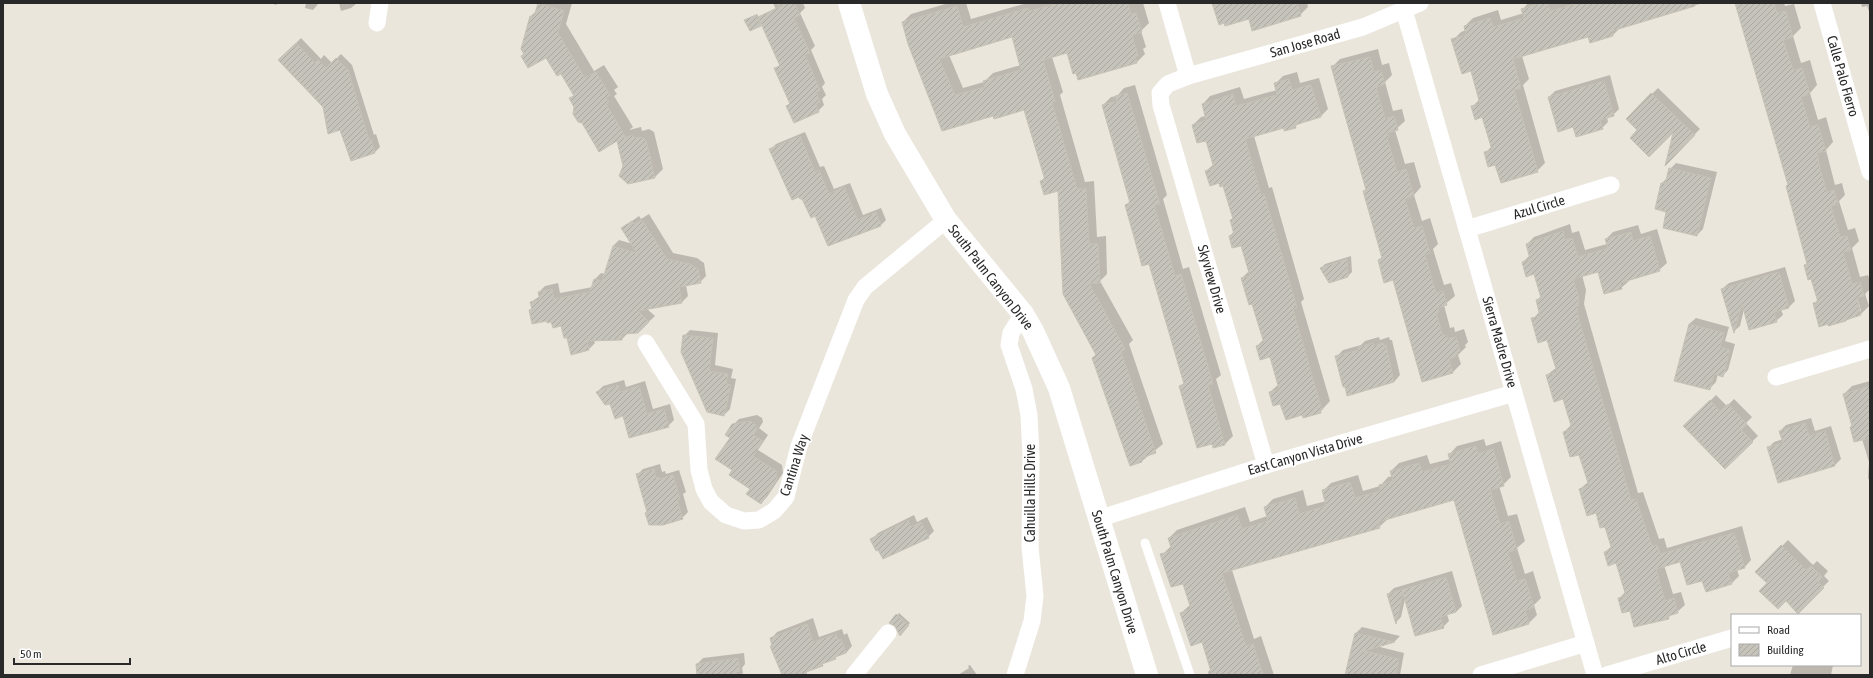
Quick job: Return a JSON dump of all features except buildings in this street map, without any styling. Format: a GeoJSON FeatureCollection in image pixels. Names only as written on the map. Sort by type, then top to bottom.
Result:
{"type":"FeatureCollection","features":[{"type":"Feature","properties":{"kind":"street"},"geometry":{"type":"LineString","coordinates":[[377,23],[380,3]]}},
{"type":"Feature","properties":{"kind":"street","name":"South Palm Canyon Drive"},"geometry":{"type":"LineString","coordinates":[[850,3],[877,94],[894,134],[946,220],[1022,314],[1033,331],[1058,388],[1147,675]]}},
{"type":"Feature","properties":{"kind":"street"},"geometry":{"type":"LineString","coordinates":[[1167,3],[1188,76]]}},
{"type":"Feature","properties":{"kind":"street","name":"San Jose Road"},"geometry":{"type":"LineString","coordinates":[[1160,93],[1168,84],[1188,76],[1364,27],[1420,3]]}},
{"type":"Feature","properties":{"kind":"street","name":"Calle Palo Fierro"},"geometry":{"type":"LineString","coordinates":[[1822,3],[1870,172]]}},
{"type":"Feature","properties":{"kind":"street","name":"Sierra Madre Drive"},"geometry":{"type":"LineString","coordinates":[[1404,10],[1595,675]]}},
{"type":"Feature","properties":{"kind":"street","name":"Skyview Drive"},"geometry":{"type":"LineString","coordinates":[[1160,93],[1161,105],[1266,465]]}},
{"type":"Feature","properties":{"kind":"street","name":"Azul Circle"},"geometry":{"type":"LineString","coordinates":[[1467,229],[1610,185]]}},
{"type":"Feature","properties":{"kind":"street","name":"Cantina Way"},"geometry":{"type":"LineString","coordinates":[[646,343],[683,400],[696,424],[699,470],[704,489],[711,502],[726,515],[744,521],[759,520],[774,511],[786,498],[799,446],[856,300],[865,287],[946,220]]}},
{"type":"Feature","properties":{"kind":"street","name":"Cahuilla Hills Drive"},"geometry":{"type":"LineString","coordinates":[[1014,675],[1032,621],[1035,596],[1030,547],[1031,456],[1029,415],[1024,389],[1009,345],[1011,333],[1022,314]]}},
{"type":"Feature","properties":{"kind":"street"},"geometry":{"type":"LineString","coordinates":[[1776,377],[1870,349]]}},
{"type":"Feature","properties":{"kind":"street","name":"East Canyon Vista Drive"},"geometry":{"type":"LineString","coordinates":[[1098,519],[1266,465],[1514,393]]}},
{"type":"Feature","properties":{"kind":"street"},"geometry":{"type":"LineString","coordinates":[[854,675],[888,633]]}},
{"type":"Feature","properties":{"kind":"street","name":"Alto Circle"},"geometry":{"type":"LineString","coordinates":[[1607,675],[1731,638]]}},
{"type":"Feature","properties":{"kind":"street"},"geometry":{"type":"LineString","coordinates":[[1481,675],[1586,643]]}},
{"type":"Feature","properties":{"kind":"lane"},"geometry":{"type":"LineString","coordinates":[[1145,543],[1190,675]]}}]}
